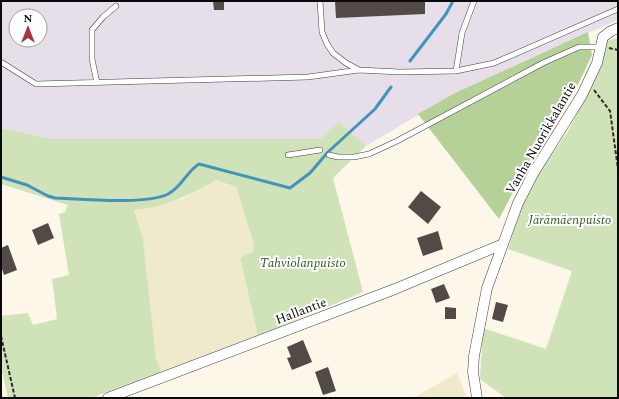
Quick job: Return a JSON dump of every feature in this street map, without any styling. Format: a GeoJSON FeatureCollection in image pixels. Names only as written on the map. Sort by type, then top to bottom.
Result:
{"type":"FeatureCollection","features":[{"type":"Feature","properties":{"kind":"street","name":"Vanha Nuorikkalantie"},"geometry":{"type":"LineString","coordinates":[[476,398],[473,372],[474,356],[488,288],[503,244],[526,186],[582,95],[597,63],[603,37],[618,28]]}},
{"type":"Feature","properties":{"kind":"street","name":"Hallantie"},"geometry":{"type":"LineString","coordinates":[[108,398],[395,289],[503,244]]}},
{"type":"Feature","properties":{"kind":"lane"},"geometry":{"type":"LineString","coordinates":[[320,1],[322,32],[327,44],[333,53],[358,70]]}},
{"type":"Feature","properties":{"kind":"lane"},"geometry":{"type":"LineString","coordinates":[[456,71],[462,34],[474,1]]}},
{"type":"Feature","properties":{"kind":"lane"},"geometry":{"type":"LineString","coordinates":[[97,83],[92,59],[92,30],[103,17],[116,6]]}},
{"type":"Feature","properties":{"kind":"lane"},"geometry":{"type":"LineString","coordinates":[[1,62],[36,84],[308,76],[358,70],[400,72],[456,71],[494,63],[618,9]]}},
{"type":"Feature","properties":{"kind":"lane"},"geometry":{"type":"LineString","coordinates":[[329,155],[338,157],[354,157],[369,154],[397,141],[579,46],[600,46]]}},
{"type":"Feature","properties":{"kind":"lane"},"geometry":{"type":"LineString","coordinates":[[288,155],[320,150]]}},
{"type":"Feature","properties":{"kind":"path"},"geometry":{"type":"LineString","coordinates":[[588,82],[610,111],[618,169]]}},
{"type":"Feature","properties":{"kind":"path"},"geometry":{"type":"LineString","coordinates":[[1,336],[15,398]]}},
{"type":"Feature","properties":{"kind":"shaded area"},"geometry":{"type":"Polygon","coordinates":[[[1,1],[618,1],[618,20],[455,93],[366,146],[339,122],[320,139],[51,139],[1,128],[1,1]]]}},
{"type":"Feature","properties":{"kind":"shaded area"},"geometry":{"type":"Polygon","coordinates":[[[218,180],[236,187],[253,241],[254,251],[240,259],[258,336],[161,372],[156,358],[134,210],[147,209],[184,198],[218,180]]]}},
{"type":"Feature","properties":{"kind":"shaded area"},"geometry":{"type":"Polygon","coordinates":[[[457,373],[467,398],[413,398],[457,373]]]}},
{"type":"Feature","properties":{"kind":"green space"},"geometry":{"type":"Polygon","coordinates":[[[588,32],[592,55],[575,91],[532,156],[499,219],[418,114],[455,93],[588,32]]]}},
{"type":"Feature","properties":{"kind":"green space","name":"Järämäenpuisto"},"geometry":{"type":"Polygon","coordinates":[[[618,38],[618,398],[506,398],[480,379],[483,328],[546,349],[572,271],[508,249],[522,206],[539,173],[568,131],[600,68],[607,41],[618,38]]]}},
{"type":"Feature","properties":{"kind":"green space","name":"Tahviolanpuisto"},"geometry":{"type":"Polygon","coordinates":[[[339,122],[366,146],[333,178],[363,292],[258,336],[240,258],[254,251],[253,241],[236,187],[217,180],[177,200],[145,209],[134,210],[143,240],[156,358],[161,372],[91,398],[8,398],[1,366],[1,316],[28,313],[33,325],[57,319],[52,279],[69,275],[59,214],[65,212],[68,205],[1,184],[1,128],[51,139],[320,139],[339,122]]]}},
{"type":"Feature","properties":{"kind":"building"},"geometry":{"type":"Polygon","coordinates":[[[213,1],[224,1],[224,10],[214,10],[213,1]]]}},
{"type":"Feature","properties":{"kind":"building"},"geometry":{"type":"Polygon","coordinates":[[[335,1],[425,1],[425,14],[336,18],[335,1]]]}},
{"type":"Feature","properties":{"kind":"building"},"geometry":{"type":"Polygon","coordinates":[[[421,191],[441,207],[428,224],[408,207],[421,191]]]}},
{"type":"Feature","properties":{"kind":"building"},"geometry":{"type":"Polygon","coordinates":[[[48,223],[54,238],[38,245],[32,230],[48,223]]]}},
{"type":"Feature","properties":{"kind":"building"},"geometry":{"type":"Polygon","coordinates":[[[438,231],[443,249],[423,256],[417,238],[438,231]]]}},
{"type":"Feature","properties":{"kind":"building"},"geometry":{"type":"Polygon","coordinates":[[[8,245],[17,270],[4,275],[1,266],[1,248],[8,245]]]}},
{"type":"Feature","properties":{"kind":"building"},"geometry":{"type":"Polygon","coordinates":[[[444,284],[450,298],[436,303],[431,289],[444,284]]]}},
{"type":"Feature","properties":{"kind":"building"},"geometry":{"type":"Polygon","coordinates":[[[496,302],[508,305],[503,322],[492,319],[496,302]]]}},
{"type":"Feature","properties":{"kind":"building"},"geometry":{"type":"Polygon","coordinates":[[[445,307],[456,308],[456,319],[445,319],[445,307]]]}},
{"type":"Feature","properties":{"kind":"building"},"geometry":{"type":"Polygon","coordinates":[[[303,340],[312,362],[292,370],[287,358],[291,357],[287,347],[303,340]]]}},
{"type":"Feature","properties":{"kind":"building"},"geometry":{"type":"Polygon","coordinates":[[[328,367],[336,391],[323,395],[315,372],[328,367]]]}},
{"type":"Feature","properties":{"kind":"waterway"},"geometry":{"type":"LineString","coordinates":[[410,61],[446,14],[453,1]]}},
{"type":"Feature","properties":{"kind":"waterway"},"geometry":{"type":"LineString","coordinates":[[1,177],[27,185],[55,198],[130,200],[158,197],[168,194],[181,184],[191,171],[199,164],[290,188],[310,173],[328,152],[375,109],[391,87]]}}]}
